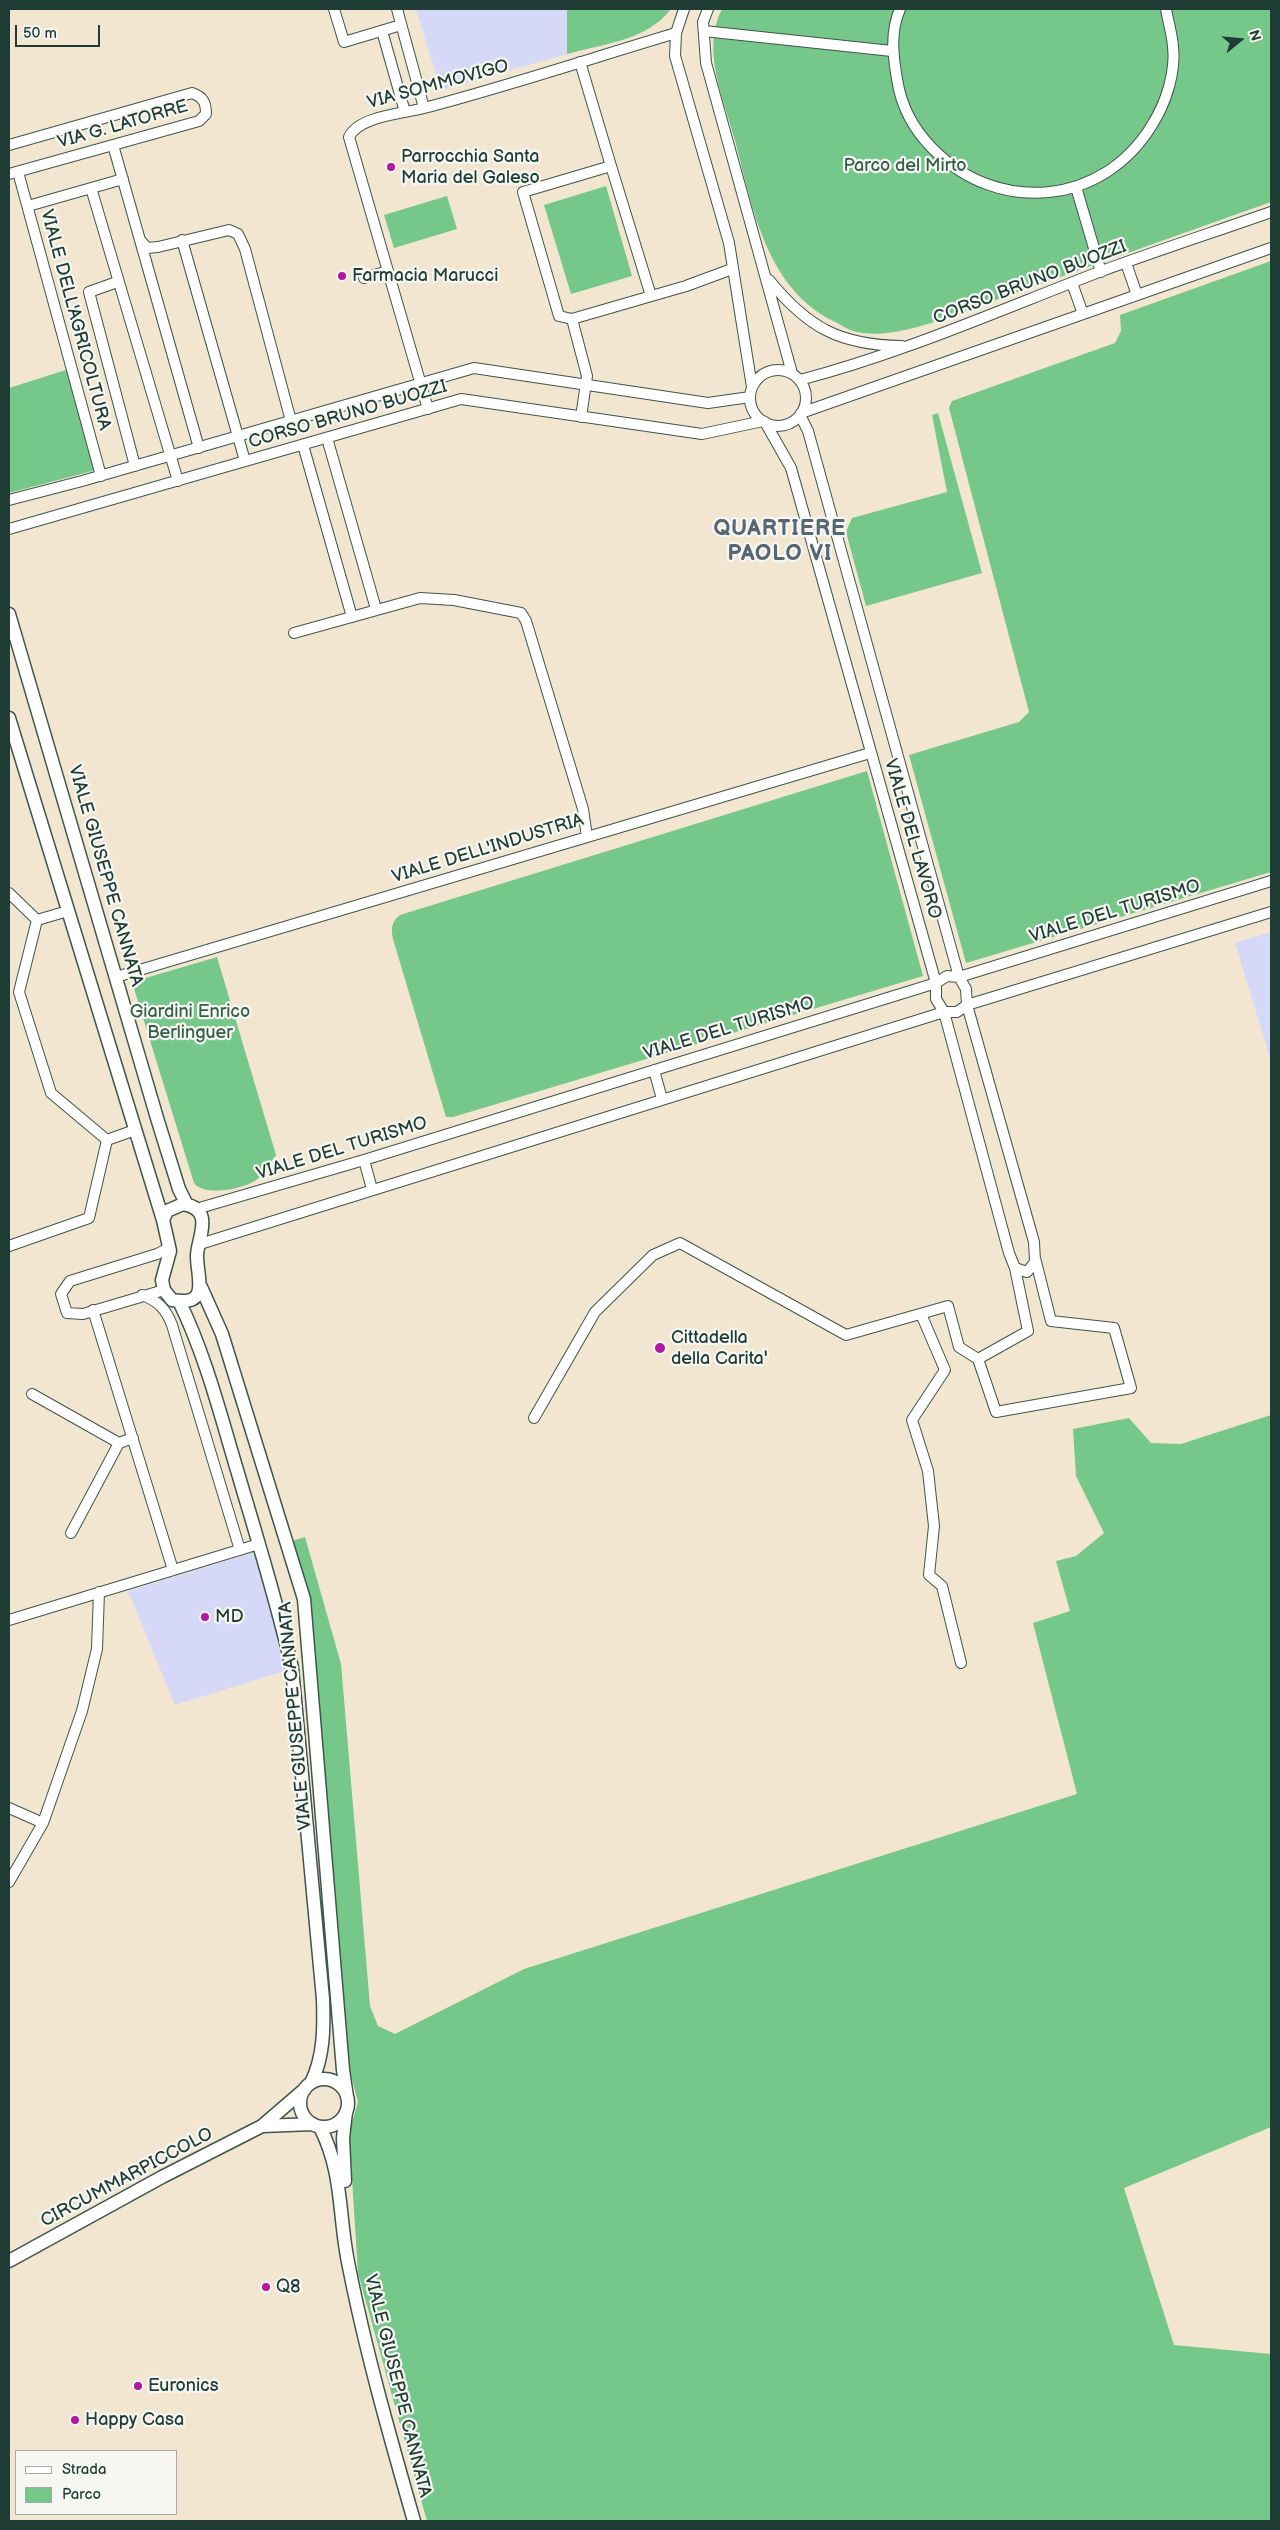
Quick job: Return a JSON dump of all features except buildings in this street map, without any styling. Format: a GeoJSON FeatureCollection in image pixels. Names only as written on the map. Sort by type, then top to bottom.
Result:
{"type":"FeatureCollection","features":[{"type":"Feature","properties":{"kind":"street"},"geometry":{"type":"LineString","coordinates":[[334,9],[344,42],[402,25]]}},
{"type":"Feature","properties":{"kind":"street"},"geometry":{"type":"LineString","coordinates":[[397,9],[424,108]]}},
{"type":"Feature","properties":{"kind":"street"},"geometry":{"type":"LineString","coordinates":[[684,9],[676,33],[675,56],[729,243],[751,392],[756,414],[764,422],[784,425],[801,414],[1271,248]]}},
{"type":"Feature","properties":{"kind":"street"},"geometry":{"type":"LineString","coordinates":[[708,9],[703,22],[706,63],[765,276],[796,377],[806,396],[801,414]]}},
{"type":"Feature","properties":{"kind":"street"},"geometry":{"type":"LineString","coordinates":[[900,9],[894,32],[892,51],[899,95],[919,134],[950,166],[989,186],[1032,194],[1076,187],[1112,170],[1142,143],[1162,108],[1170,81],[1174,47],[1166,9]]}},
{"type":"Feature","properties":{"kind":"street"},"geometry":{"type":"LineString","coordinates":[[382,31],[405,112]]}},
{"type":"Feature","properties":{"kind":"street"},"geometry":{"type":"LineString","coordinates":[[704,31],[892,51]]}},
{"type":"Feature","properties":{"kind":"street","name":"VIA SOMMOVIGO"},"geometry":{"type":"LineString","coordinates":[[428,409],[349,137],[353,129],[362,123],[424,108],[676,33]]}},
{"type":"Feature","properties":{"kind":"street"},"geometry":{"type":"LineString","coordinates":[[580,62],[651,296]]}},
{"type":"Feature","properties":{"kind":"street","name":"VIA G. LATORRE"},"geometry":{"type":"LineString","coordinates":[[9,145],[192,94],[201,96],[206,104],[206,114],[199,121],[14,173]]}},
{"type":"Feature","properties":{"kind":"street"},"geometry":{"type":"LineString","coordinates":[[113,145],[199,448]]}},
{"type":"Feature","properties":{"kind":"street"},"geometry":{"type":"LineString","coordinates":[[611,166],[523,192],[559,316],[572,319],[651,296],[732,269]]}},
{"type":"Feature","properties":{"kind":"street","name":"VIALE DELL'AGRICOLTURA"},"geometry":{"type":"LineString","coordinates":[[14,173],[28,206],[100,476]]}},
{"type":"Feature","properties":{"kind":"street"},"geometry":{"type":"LineString","coordinates":[[28,206],[123,179]]}},
{"type":"Feature","properties":{"kind":"street"},"geometry":{"type":"LineString","coordinates":[[1076,187],[1101,272]]}},
{"type":"Feature","properties":{"kind":"street"},"geometry":{"type":"LineString","coordinates":[[91,188],[117,282],[178,481]]}},
{"type":"Feature","properties":{"kind":"street","name":"CORSO BRUNO BUOZZI"},"geometry":{"type":"LineString","coordinates":[[796,377],[842,369],[911,346],[1101,272],[1271,212]]}},
{"type":"Feature","properties":{"kind":"street"},"geometry":{"type":"LineString","coordinates":[[140,239],[147,248],[229,230],[238,234],[245,249],[291,421]]}},
{"type":"Feature","properties":{"kind":"street"},"geometry":{"type":"LineString","coordinates":[[182,240],[245,461]]}},
{"type":"Feature","properties":{"kind":"street"},"geometry":{"type":"LineString","coordinates":[[1126,263],[1137,295]]}},
{"type":"Feature","properties":{"kind":"street"},"geometry":{"type":"LineString","coordinates":[[364,278],[388,271]]}},
{"type":"Feature","properties":{"kind":"street"},"geometry":{"type":"LineString","coordinates":[[765,276],[789,303],[813,323],[837,336],[863,344],[911,346]]}},
{"type":"Feature","properties":{"kind":"street"},"geometry":{"type":"LineString","coordinates":[[117,282],[89,292],[135,466]]}},
{"type":"Feature","properties":{"kind":"street"},"geometry":{"type":"LineString","coordinates":[[1072,283],[1083,314]]}},
{"type":"Feature","properties":{"kind":"street"},"geometry":{"type":"LineString","coordinates":[[572,319],[586,371],[587,385],[581,417]]}},
{"type":"Feature","properties":{"kind":"street","name":"CORSO BRUNO BUOZZI"},"geometry":{"type":"LineString","coordinates":[[9,500],[171,456],[474,368],[708,403],[751,392]]}},
{"type":"Feature","properties":{"kind":"street"},"geometry":{"type":"LineString","coordinates":[[751,392],[765,373],[784,370],[796,377]]}},
{"type":"Feature","properties":{"kind":"street","name":"CORSO BRUNO BUOZZI"},"geometry":{"type":"LineString","coordinates":[[9,529],[461,399],[702,434],[764,422]]}},
{"type":"Feature","properties":{"kind":"street","name":"VIALE DEL LAVORO"},"geometry":{"type":"LineString","coordinates":[[764,422],[791,468],[936,983],[936,999],[944,1012],[1008,1253],[1015,1268],[1028,1331],[978,1359],[996,1412],[1130,1388],[1114,1328],[1051,1320],[1035,1257],[1034,1242],[967,1005],[966,989],[959,977],[808,431],[801,414]]}},
{"type":"Feature","properties":{"kind":"street"},"geometry":{"type":"LineString","coordinates":[[327,438],[376,609]]}},
{"type":"Feature","properties":{"kind":"street"},"geometry":{"type":"LineString","coordinates":[[303,445],[352,617]]}},
{"type":"Feature","properties":{"kind":"street"},"geometry":{"type":"LineString","coordinates":[[294,633],[420,598],[454,600],[520,613],[526,621],[583,809],[587,837]]}},
{"type":"Feature","properties":{"kind":"street","name":"VIALE GIUSEPPE CANNATA"},"geometry":{"type":"LineString","coordinates":[[9,614],[157,1118],[180,1189],[202,1223],[203,1234],[197,1254],[201,1287],[222,1334],[304,1598],[343,2070],[347,2097]]}},
{"type":"Feature","properties":{"kind":"street"},"geometry":{"type":"LineString","coordinates":[[9,718],[163,1220],[169,1248],[168,1261],[163,1270],[164,1290],[83,1314],[67,1313],[62,1294],[70,1281],[157,1254],[169,1248]]}},
{"type":"Feature","properties":{"kind":"street","name":"VIALE DELL'INDUSTRIA"},"geometry":{"type":"LineString","coordinates":[[116,977],[870,753]]}},
{"type":"Feature","properties":{"kind":"street","name":"VIALE DEL TURISMO"},"geometry":{"type":"LineString","coordinates":[[191,1207],[364,1160],[936,983],[947,976],[959,977],[1271,881]]}},
{"type":"Feature","properties":{"kind":"street"},"geometry":{"type":"LineString","coordinates":[[9,893],[37,920]]}},
{"type":"Feature","properties":{"kind":"street"},"geometry":{"type":"LineString","coordinates":[[37,920],[68,911]]}},
{"type":"Feature","properties":{"kind":"street"},"geometry":{"type":"LineString","coordinates":[[200,1244],[944,1012],[957,1012],[967,1005],[1271,912]]}},
{"type":"Feature","properties":{"kind":"street"},"geometry":{"type":"LineString","coordinates":[[37,920],[19,992],[51,1093],[107,1140]]}},
{"type":"Feature","properties":{"kind":"street"},"geometry":{"type":"LineString","coordinates":[[654,1070],[662,1099]]}},
{"type":"Feature","properties":{"kind":"street"},"geometry":{"type":"LineString","coordinates":[[107,1140],[135,1130]]}},
{"type":"Feature","properties":{"kind":"street"},"geometry":{"type":"LineString","coordinates":[[9,1246],[89,1218],[107,1140]]}},
{"type":"Feature","properties":{"kind":"street"},"geometry":{"type":"LineString","coordinates":[[364,1160],[372,1189]]}},
{"type":"Feature","properties":{"kind":"street"},"geometry":{"type":"LineString","coordinates":[[163,1220],[167,1211],[174,1206],[191,1207]]}},
{"type":"Feature","properties":{"kind":"street"},"geometry":{"type":"LineString","coordinates":[[534,1418],[595,1312],[653,1255],[680,1243],[846,1335],[948,1306],[959,1347],[978,1359]]}},
{"type":"Feature","properties":{"kind":"street"},"geometry":{"type":"LineString","coordinates":[[1015,1268],[1027,1272],[1035,1262],[1035,1257]]}},
{"type":"Feature","properties":{"kind":"street"},"geometry":{"type":"LineString","coordinates":[[179,1301],[190,1299],[198,1294],[201,1287]]}},
{"type":"Feature","properties":{"kind":"street","name":"VIALE GIUSEPPE CANNATA"},"geometry":{"type":"LineString","coordinates":[[164,1290],[172,1300],[179,1301],[191,1325],[259,1544],[290,1659],[300,1738],[324,1998],[322,2049],[317,2072],[308,2086]]}},
{"type":"Feature","properties":{"kind":"street"},"geometry":{"type":"LineString","coordinates":[[142,1295],[153,1299],[166,1310],[172,1325],[240,1550]]}},
{"type":"Feature","properties":{"kind":"street"},"geometry":{"type":"LineString","coordinates":[[93,1310],[173,1570]]}},
{"type":"Feature","properties":{"kind":"street"},"geometry":{"type":"LineString","coordinates":[[921,1314],[945,1370],[912,1420],[928,1471],[934,1526],[929,1575],[942,1586],[961,1663]]}},
{"type":"Feature","properties":{"kind":"street"},"geometry":{"type":"LineString","coordinates":[[32,1394],[118,1442],[133,1438]]}},
{"type":"Feature","properties":{"kind":"street"},"geometry":{"type":"LineString","coordinates":[[70,1533],[118,1442]]}},
{"type":"Feature","properties":{"kind":"street"},"geometry":{"type":"LineString","coordinates":[[9,1620],[259,1544]]}},
{"type":"Feature","properties":{"kind":"street"},"geometry":{"type":"LineString","coordinates":[[9,1882],[42,1823],[82,1711],[97,1648],[99,1592]]}},
{"type":"Feature","properties":{"kind":"street"},"geometry":{"type":"LineString","coordinates":[[9,1808],[42,1823]]}},
{"type":"Feature","properties":{"kind":"street"},"geometry":{"type":"LineString","coordinates":[[318,2080],[333,2081],[339,2084],[347,2097],[346,2112],[336,2124],[317,2125],[302,2112],[301,2104],[308,2086],[318,2080]]}},
{"type":"Feature","properties":{"kind":"street","name":"CIRCUMMARPICCOLO"},"geometry":{"type":"LineString","coordinates":[[9,2262],[162,2177],[262,2126],[308,2086]]}},
{"type":"Feature","properties":{"kind":"street","name":"VIALE GIUSEPPE CANNATA"},"geometry":{"type":"LineString","coordinates":[[346,2112],[344,2138],[347,2259]]}},
{"type":"Feature","properties":{"kind":"street","name":"VIALE GIUSEPPE CANNATA"},"geometry":{"type":"LineString","coordinates":[[317,2125],[329,2143],[338,2172],[347,2259],[362,2330],[414,2521]]}},
{"type":"Feature","properties":{"kind":"street","name":"CIRCUMMARPICCOLO"},"geometry":{"type":"LineString","coordinates":[[262,2126],[317,2125]]}},
{"type":"Feature","properties":{"kind":"shaded area"},"geometry":{"type":"Polygon","coordinates":[[[416,9],[567,9],[567,54],[441,90],[416,9]]]}},
{"type":"Feature","properties":{"kind":"shaded area"},"geometry":{"type":"Polygon","coordinates":[[[1271,932],[1271,1061],[1235,943],[1271,932]]]}},
{"type":"Feature","properties":{"kind":"shaded area"},"geometry":{"type":"Polygon","coordinates":[[[255,1552],[274,1623],[284,1671],[175,1705],[128,1591],[255,1552]]]}},
{"type":"Feature","properties":{"kind":"green space"},"geometry":{"type":"Polygon","coordinates":[[[567,9],[671,9],[650,28],[637,34],[610,44],[567,54],[567,9]]]}},
{"type":"Feature","properties":{"kind":"green space","name":"Parco del Mirto"},"geometry":{"type":"Polygon","coordinates":[[[722,9],[1271,9],[1271,202],[931,323],[904,330],[876,334],[851,330],[810,306],[791,287],[777,266],[765,241],[755,216],[716,73],[713,40],[716,24],[722,9]]]}},
{"type":"Feature","properties":{"kind":"green space"},"geometry":{"type":"Polygon","coordinates":[[[606,186],[632,276],[571,294],[544,205],[606,186]]]}},
{"type":"Feature","properties":{"kind":"green space"},"geometry":{"type":"Polygon","coordinates":[[[447,196],[457,229],[394,248],[384,215],[447,196]]]}},
{"type":"Feature","properties":{"kind":"green space"},"geometry":{"type":"Polygon","coordinates":[[[1271,261],[1271,872],[966,963],[909,755],[1019,722],[1029,712],[949,408],[952,401],[1115,343],[1121,331],[1120,315],[1271,261]]]}},
{"type":"Feature","properties":{"kind":"green space"},"geometry":{"type":"Polygon","coordinates":[[[69,369],[96,470],[9,493],[9,388],[69,369]]]}},
{"type":"Feature","properties":{"kind":"green space"},"geometry":{"type":"Polygon","coordinates":[[[938,413],[982,573],[866,606],[846,532],[852,518],[947,492],[932,415],[938,413]]]}},
{"type":"Feature","properties":{"kind":"green space"},"geometry":{"type":"Polygon","coordinates":[[[867,771],[923,976],[453,1117],[446,1117],[393,939],[392,926],[400,915],[867,771]]]}},
{"type":"Feature","properties":{"kind":"green space","name":"Giardini Enrico Berlinguer"},"geometry":{"type":"Polygon","coordinates":[[[217,957],[276,1155],[256,1180],[234,1189],[215,1191],[206,1190],[194,1183],[132,982],[217,957]]]}},
{"type":"Feature","properties":{"kind":"green space"},"geometry":{"type":"Polygon","coordinates":[[[1271,1415],[1271,2127],[1124,2188],[1174,2345],[1271,2354],[1271,2521],[427,2521],[358,2273],[349,2132],[358,2102],[348,2064],[292,1541],[305,1537],[341,1664],[370,2006],[378,2026],[395,2034],[524,1969],[1077,1794],[1033,1623],[1070,1611],[1056,1561],[1076,1556],[1104,1533],[1076,1476],[1073,1429],[1129,1418],[1151,1443],[1181,1444],[1271,1415]]]}},
{"type":"Feature","properties":{"kind":"place","name":"Parrocchia Santa Maria del Galeso"},"geometry":{"type":"Point","coordinates":[391,167]}},
{"type":"Feature","properties":{"kind":"place","name":"Farmacia Marucci"},"geometry":{"type":"Point","coordinates":[342,276]}},
{"type":"Feature","properties":{"kind":"place","name":"Cittadella della Carita'"},"geometry":{"type":"Point","coordinates":[660,1348]}},
{"type":"Feature","properties":{"kind":"place","name":"MD"},"geometry":{"type":"Point","coordinates":[205,1617]}},
{"type":"Feature","properties":{"kind":"place","name":"Q8"},"geometry":{"type":"Point","coordinates":[266,2287]}},
{"type":"Feature","properties":{"kind":"place","name":"Euronics"},"geometry":{"type":"Point","coordinates":[138,2386]}},
{"type":"Feature","properties":{"kind":"place","name":"Happy Casa"},"geometry":{"type":"Point","coordinates":[75,2420]}},
{"type":"Feature","properties":{"kind":"district","name":"QUARTIERE PAOLO VI"},"geometry":{"type":"Point","coordinates":[780,542]}}]}
